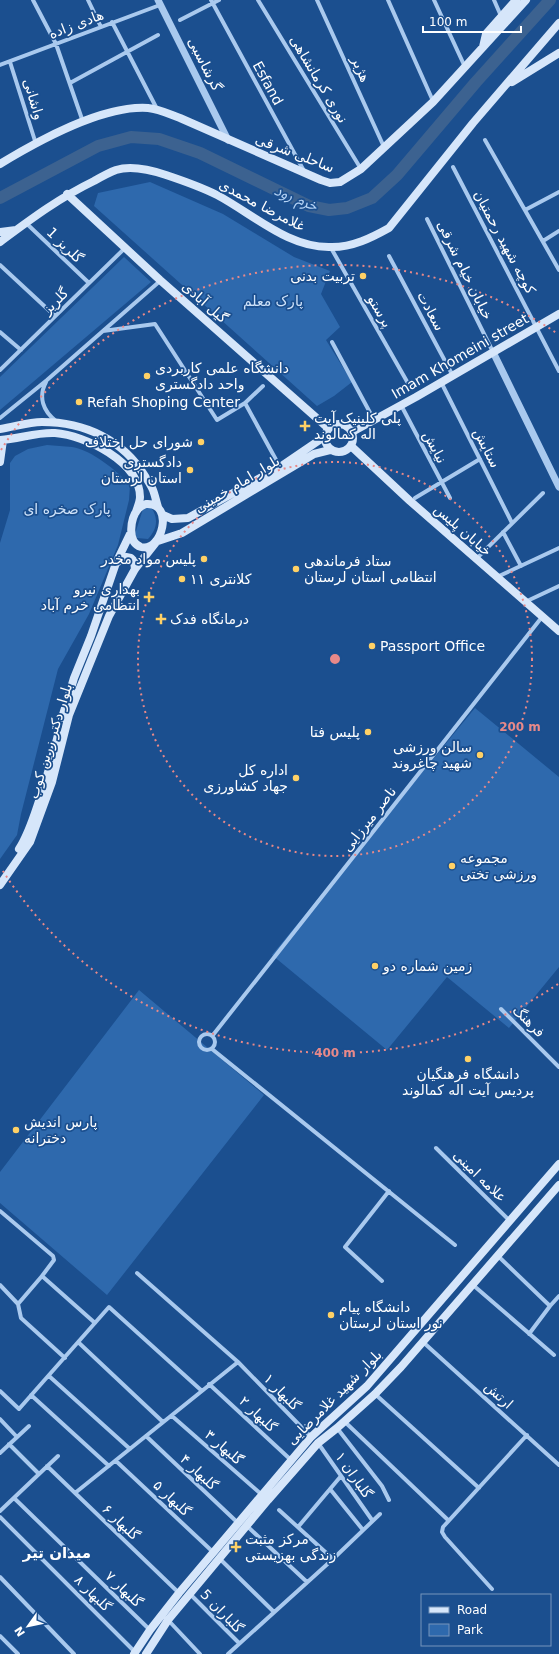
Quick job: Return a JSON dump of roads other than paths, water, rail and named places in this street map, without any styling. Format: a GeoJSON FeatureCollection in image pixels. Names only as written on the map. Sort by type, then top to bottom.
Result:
{"type":"FeatureCollection","features":[{"type":"Feature","properties":{"kind":"main road"},"geometry":{"type":"LineString","coordinates":[[482,50],[486,34],[516,0]]}},
{"type":"Feature","properties":{"kind":"main road","name":"ساحلی شرقی"},"geometry":{"type":"LineString","coordinates":[[0,164],[36,144],[83,122],[102,115],[129,108],[157,109],[330,183],[340,182],[361,169],[433,102],[526,0]]}},
{"type":"Feature","properties":{"kind":"main road","name":"غلامرضا محمدی"},"geometry":{"type":"LineString","coordinates":[[0,242],[16,229],[67,194],[117,170],[135,168],[152,171],[193,184],[214,194],[291,239],[315,246],[331,248],[350,245],[370,238],[389,228],[472,123],[559,23]]}},
{"type":"Feature","properties":{"kind":"main road"},"geometry":{"type":"LineString","coordinates":[[504,86],[559,53]]}},
{"type":"Feature","properties":{"kind":"main road","name":"گیل آبادی"},"geometry":{"type":"LineString","coordinates":[[67,194],[160,280],[328,428]]}},
{"type":"Feature","properties":{"kind":"main road"},"geometry":{"type":"LineString","coordinates":[[1,231],[16,229]]}},
{"type":"Feature","properties":{"kind":"main road","name":"Imam Khomeini street"},"geometry":{"type":"LineString","coordinates":[[352,432],[453,376],[559,314]]}},
{"type":"Feature","properties":{"kind":"main road"},"geometry":{"type":"LineString","coordinates":[[0,429],[40,422],[58,423],[78,426],[121,447],[133,458],[153,488],[163,519],[157,541],[151,546],[142,547],[134,542],[130,534],[140,498],[138,488],[126,467],[116,458],[103,450],[76,437],[56,433],[41,433],[1,440],[0,462]]}},
{"type":"Feature","properties":{"kind":"main road"},"geometry":{"type":"LineString","coordinates":[[336,424],[341,424],[349,428],[352,432],[351,446],[343,452],[334,452],[330,450],[325,442],[324,437],[328,428],[336,424]]}},
{"type":"Feature","properties":{"kind":"main road","name":"بلوار امام خمینی"},"geometry":{"type":"LineString","coordinates":[[162,515],[172,519],[188,518],[280,467],[324,437]]}},
{"type":"Feature","properties":{"kind":"main road","name":"خیابان پلیس"},"geometry":{"type":"LineString","coordinates":[[351,446],[476,559],[542,617],[557,628]]}},
{"type":"Feature","properties":{"kind":"main road","name":"بلوار امام خمینی"},"geometry":{"type":"LineString","coordinates":[[157,541],[182,532],[314,454],[330,450]]}},
{"type":"Feature","properties":{"kind":"main road"},"geometry":{"type":"LineString","coordinates":[[136,512],[146,504],[158,507]]}},
{"type":"Feature","properties":{"kind":"main road","name":"بلوار دکتر زرین کوب"},"geometry":{"type":"LineString","coordinates":[[0,876],[24,841],[33,820],[50,769],[74,678],[91,636],[116,563],[130,534]]}},
{"type":"Feature","properties":{"kind":"main road","name":"بلوار دکتر زرین کوب"},"geometry":{"type":"LineString","coordinates":[[0,885],[30,842],[52,782],[69,715],[109,616],[135,569],[157,541]]}},
{"type":"Feature","properties":{"kind":"main road"},"geometry":{"type":"LineString","coordinates":[[116,563],[126,557],[131,558],[134,562],[135,569]]}},
{"type":"Feature","properties":{"kind":"main road","name":"بلوار شهید غلامرضایی"},"geometry":{"type":"LineString","coordinates":[[135,1653],[150,1630],[179,1593],[311,1436],[368,1386],[510,1220],[558,1168]]}},
{"type":"Feature","properties":{"kind":"main road","name":"بلوار شهید غلامرضایی"},"geometry":{"type":"LineString","coordinates":[[146,1654],[168,1620],[190,1593],[318,1443],[345,1422],[401,1367],[559,1185]]}},
{"type":"Feature","properties":{"kind":"main road"},"geometry":{"type":"LineString","coordinates":[[392,1358],[401,1367]]}},
{"type":"Feature","properties":{"kind":"main road"},"geometry":{"type":"LineString","coordinates":[[330,1420],[338,1428]]}},
{"type":"Feature","properties":{"kind":"main road"},"geometry":{"type":"LineString","coordinates":[[311,1436],[318,1443]]}},
{"type":"Feature","properties":{"kind":"street"},"geometry":{"type":"LineString","coordinates":[[32,0],[56,44],[83,122]]}},
{"type":"Feature","properties":{"kind":"street"},"geometry":{"type":"LineString","coordinates":[[88,0],[101,27]]}},
{"type":"Feature","properties":{"kind":"street"},"geometry":{"type":"LineString","coordinates":[[180,20],[212,2],[219,0]]}},
{"type":"Feature","properties":{"kind":"street","name":"نوری کرمانشاهی"},"geometry":{"type":"LineString","coordinates":[[258,0],[361,169]]}},
{"type":"Feature","properties":{"kind":"street","name":"هژبر"},"geometry":{"type":"LineString","coordinates":[[317,0],[384,148]]}},
{"type":"Feature","properties":{"kind":"street"},"geometry":{"type":"LineString","coordinates":[[388,0],[433,102]]}},
{"type":"Feature","properties":{"kind":"street"},"geometry":{"type":"LineString","coordinates":[[434,0],[465,68]]}},
{"type":"Feature","properties":{"kind":"street"},"geometry":{"type":"LineString","coordinates":[[494,0],[501,16]]}},
{"type":"Feature","properties":{"kind":"street","name":"Esfand"},"geometry":{"type":"LineString","coordinates":[[212,2],[305,173]]}},
{"type":"Feature","properties":{"kind":"street","name":"هادی زاده"},"geometry":{"type":"LineString","coordinates":[[0,65],[101,27],[159,3]]}},
{"type":"Feature","properties":{"kind":"street","name":"گرشاسبی"},"geometry":{"type":"LineString","coordinates":[[159,3],[228,140]]}},
{"type":"Feature","properties":{"kind":"street"},"geometry":{"type":"LineString","coordinates":[[112,22],[157,109]]}},
{"type":"Feature","properties":{"kind":"street"},"geometry":{"type":"LineString","coordinates":[[70,83],[158,35]]}},
{"type":"Feature","properties":{"kind":"street","name":"واشانی"},"geometry":{"type":"LineString","coordinates":[[10,62],[36,144]]}},
{"type":"Feature","properties":{"kind":"street"},"geometry":{"type":"LineString","coordinates":[[485,140],[558,267]]}},
{"type":"Feature","properties":{"kind":"street","name":"کوچه شهید رحمتیان"},"geometry":{"type":"LineString","coordinates":[[453,167],[559,370]]}},
{"type":"Feature","properties":{"kind":"street"},"geometry":{"type":"LineString","coordinates":[[524,210],[559,192]]}},
{"type":"Feature","properties":{"kind":"street","name":"خیابان خیام شرقی"},"geometry":{"type":"LineString","coordinates":[[427,218],[493,352]]}},
{"type":"Feature","properties":{"kind":"street","name":"گلریز 1"},"geometry":{"type":"LineString","coordinates":[[26,223],[89,283]]}},
{"type":"Feature","properties":{"kind":"street"},"geometry":{"type":"LineString","coordinates":[[542,241],[559,231]]}},
{"type":"Feature","properties":{"kind":"street","name":"گلریز"},"geometry":{"type":"LineString","coordinates":[[0,370],[125,248]]}},
{"type":"Feature","properties":{"kind":"street","name":"پرستو"},"geometry":{"type":"LineString","coordinates":[[331,248],[409,385]]}},
{"type":"Feature","properties":{"kind":"street","name":"سعادت"},"geometry":{"type":"LineString","coordinates":[[389,256],[453,376]]}},
{"type":"Feature","properties":{"kind":"street"},"geometry":{"type":"LineString","coordinates":[[0,266],[55,316]]}},
{"type":"Feature","properties":{"kind":"street"},"geometry":{"type":"LineString","coordinates":[[0,418],[47,380],[160,280]]}},
{"type":"Feature","properties":{"kind":"street"},"geometry":{"type":"LineString","coordinates":[[103,331],[155,324],[217,420],[245,403],[263,386]]}},
{"type":"Feature","properties":{"kind":"street"},"geometry":{"type":"LineString","coordinates":[[0,332],[21,350]]}},
{"type":"Feature","properties":{"kind":"street"},"geometry":{"type":"LineString","coordinates":[[332,342],[374,420]]}},
{"type":"Feature","properties":{"kind":"street"},"geometry":{"type":"LineString","coordinates":[[493,352],[558,482]]}},
{"type":"Feature","properties":{"kind":"street"},"geometry":{"type":"LineString","coordinates":[[47,380],[42,390],[42,402],[45,410],[58,423]]}},
{"type":"Feature","properties":{"kind":"street","name":"ستایش"},"geometry":{"type":"LineString","coordinates":[[441,382],[512,523]]}},
{"type":"Feature","properties":{"kind":"street"},"geometry":{"type":"LineString","coordinates":[[245,403],[280,467]]}},
{"type":"Feature","properties":{"kind":"street","name":"نیایش"},"geometry":{"type":"LineString","coordinates":[[401,405],[450,498]]}},
{"type":"Feature","properties":{"kind":"street"},"geometry":{"type":"LineString","coordinates":[[415,498],[480,459]]}},
{"type":"Feature","properties":{"kind":"street"},"geometry":{"type":"LineString","coordinates":[[476,559],[543,493]]}},
{"type":"Feature","properties":{"kind":"street"},"geometry":{"type":"LineString","coordinates":[[503,532],[521,566]]}},
{"type":"Feature","properties":{"kind":"street"},"geometry":{"type":"LineString","coordinates":[[497,577],[559,548]]}},
{"type":"Feature","properties":{"kind":"street"},"geometry":{"type":"LineString","coordinates":[[525,602],[559,586]]}},
{"type":"Feature","properties":{"kind":"street","name":"ناصر میرزایی"},"geometry":{"type":"LineString","coordinates":[[213,1035],[542,617]]}},
{"type":"Feature","properties":{"kind":"street","name":"فرهنگ"},"geometry":{"type":"LineString","coordinates":[[501,1008],[559,1067]]}},
{"type":"Feature","properties":{"kind":"street"},"geometry":{"type":"LineString","coordinates":[[212,1049],[216,1042],[213,1035],[204,1034],[199,1040],[200,1045],[204,1049],[212,1049],[456,1245]]}},
{"type":"Feature","properties":{"kind":"street","name":"علامه امینی"},"geometry":{"type":"LineString","coordinates":[[436,1148],[510,1220]]}},
{"type":"Feature","properties":{"kind":"street"},"geometry":{"type":"LineString","coordinates":[[382,1281],[344,1247],[389,1191]]}},
{"type":"Feature","properties":{"kind":"street"},"geometry":{"type":"LineString","coordinates":[[0,1211],[53,1256],[54,1260],[18,1304]]}},
{"type":"Feature","properties":{"kind":"street"},"geometry":{"type":"LineString","coordinates":[[498,1255],[550,1306]]}},
{"type":"Feature","properties":{"kind":"street","name":"گلبهار ۱"},"geometry":{"type":"LineString","coordinates":[[137,1273],[238,1362],[311,1436]]}},
{"type":"Feature","properties":{"kind":"street"},"geometry":{"type":"LineString","coordinates":[[42,1276],[95,1323]]}},
{"type":"Feature","properties":{"kind":"street"},"geometry":{"type":"LineString","coordinates":[[0,1285],[18,1304],[21,1318],[64,1358]]}},
{"type":"Feature","properties":{"kind":"street"},"geometry":{"type":"LineString","coordinates":[[473,1285],[554,1355]]}},
{"type":"Feature","properties":{"kind":"street"},"geometry":{"type":"LineString","coordinates":[[530,1334],[559,1296]]}},
{"type":"Feature","properties":{"kind":"street"},"geometry":{"type":"LineString","coordinates":[[0,1391],[19,1409],[109,1307],[202,1391]]}},
{"type":"Feature","properties":{"kind":"street"},"geometry":{"type":"LineString","coordinates":[[78,1342],[163,1422]]}},
{"type":"Feature","properties":{"kind":"street","name":"ارتش"},"geometry":{"type":"LineString","coordinates":[[423,1342],[559,1465]]}},
{"type":"Feature","properties":{"kind":"street"},"geometry":{"type":"LineString","coordinates":[[75,1493],[238,1362]]}},
{"type":"Feature","properties":{"kind":"street"},"geometry":{"type":"LineString","coordinates":[[49,1376],[130,1449]]}},
{"type":"Feature","properties":{"kind":"street","name":"گلبهار ۲"},"geometry":{"type":"LineString","coordinates":[[209,1384],[291,1460]]}},
{"type":"Feature","properties":{"kind":"street"},"geometry":{"type":"LineString","coordinates":[[375,1394],[480,1488]]}},
{"type":"Feature","properties":{"kind":"street"},"geometry":{"type":"LineString","coordinates":[[31,1395],[109,1466]]}},
{"type":"Feature","properties":{"kind":"street","name":"۳ گلبهار"},"geometry":{"type":"LineString","coordinates":[[172,1416],[261,1494]]}},
{"type":"Feature","properties":{"kind":"street"},"geometry":{"type":"LineString","coordinates":[[0,1419],[17,1437]]}},
{"type":"Feature","properties":{"kind":"street"},"geometry":{"type":"LineString","coordinates":[[345,1422],[448,1520]]}},
{"type":"Feature","properties":{"kind":"street"},"geometry":{"type":"LineString","coordinates":[[0,1453],[29,1426]]}},
{"type":"Feature","properties":{"kind":"street"},"geometry":{"type":"LineString","coordinates":[[338,1428],[382,1486],[389,1500]]}},
{"type":"Feature","properties":{"kind":"street"},"geometry":{"type":"LineString","coordinates":[[492,1589],[445,1537],[442,1532],[443,1527],[527,1435]]}},
{"type":"Feature","properties":{"kind":"street","name":"گلبهار ۴"},"geometry":{"type":"LineString","coordinates":[[146,1436],[238,1523]]}},
{"type":"Feature","properties":{"kind":"street","name":"گلباران ۱"},"geometry":{"type":"LineString","coordinates":[[318,1443],[372,1520]]}},
{"type":"Feature","properties":{"kind":"street"},"geometry":{"type":"LineString","coordinates":[[10,1444],[39,1474]]}},
{"type":"Feature","properties":{"kind":"street"},"geometry":{"type":"LineString","coordinates":[[0,1511],[58,1456]]}},
{"type":"Feature","properties":{"kind":"street","name":"گلبهار ۵"},"geometry":{"type":"LineString","coordinates":[[116,1460],[213,1552]]}},
{"type":"Feature","properties":{"kind":"street","name":"گلبهار ۶"},"geometry":{"type":"LineString","coordinates":[[47,1466],[179,1593]]}},
{"type":"Feature","properties":{"kind":"street"},"geometry":{"type":"LineString","coordinates":[[298,1527],[341,1476]]}},
{"type":"Feature","properties":{"kind":"street"},"geometry":{"type":"LineString","coordinates":[[330,1489],[363,1530]]}},
{"type":"Feature","properties":{"kind":"street","name":"گلبهار ۷"},"geometry":{"type":"LineString","coordinates":[[14,1498],[150,1630]]}},
{"type":"Feature","properties":{"kind":"street"},"geometry":{"type":"LineString","coordinates":[[279,1510],[333,1558]]}},
{"type":"Feature","properties":{"kind":"street"},"geometry":{"type":"LineString","coordinates":[[228,1654],[380,1514]]}},
{"type":"Feature","properties":{"kind":"street","name":"گلبهار ۸"},"geometry":{"type":"LineString","coordinates":[[0,1517],[135,1653]]}},
{"type":"Feature","properties":{"kind":"street"},"geometry":{"type":"LineString","coordinates":[[247,1526],[307,1582]]}},
{"type":"Feature","properties":{"kind":"street"},"geometry":{"type":"LineString","coordinates":[[220,1559],[274,1612]]}},
{"type":"Feature","properties":{"kind":"street"},"geometry":{"type":"LineString","coordinates":[[0,1577],[74,1654]]}},
{"type":"Feature","properties":{"kind":"street","name":"گلباران 5"},"geometry":{"type":"LineString","coordinates":[[190,1593],[239,1644]]}},
{"type":"Feature","properties":{"kind":"street"},"geometry":{"type":"LineString","coordinates":[[168,1620],[200,1654]]}},
{"type":"Feature","properties":{"kind":"street"},"geometry":{"type":"LineString","coordinates":[[0,1636],[18,1654]]}},
{"type":"Feature","properties":{"kind":"waterway","name":"خرم رود"},"geometry":{"type":"LineString","coordinates":[[0,198],[98,146],[131,137],[159,139],[200,153],[309,206],[329,210],[347,208],[372,198],[397,175],[476,82],[550,0]]}},
{"type":"Feature","properties":{"kind":"place","name":"تربیت بدنی"},"geometry":{"type":"Point","coordinates":[363,276]}},
{"type":"Feature","properties":{"kind":"place","name":"دانشگاه علمی کاربردی واحد دادگستری"},"geometry":{"type":"Point","coordinates":[147,376]}},
{"type":"Feature","properties":{"kind":"place","name":"Refah Shoping Center"},"geometry":{"type":"Point","coordinates":[79,402]}},
{"type":"Feature","properties":{"kind":"place","name":"پلی کلینیک آیت اله کمالوند"},"geometry":{"type":"Point","coordinates":[305,426]}},
{"type":"Feature","properties":{"kind":"place","name":"شورای حل اختلاف"},"geometry":{"type":"Point","coordinates":[201,442]}},
{"type":"Feature","properties":{"kind":"place","name":"دادگستری استان لرستان"},"geometry":{"type":"Point","coordinates":[190,470]}},
{"type":"Feature","properties":{"kind":"place","name":"پلیس مواد مخدر"},"geometry":{"type":"Point","coordinates":[204,559]}},
{"type":"Feature","properties":{"kind":"place","name":"ستاد فرماندهی انتظامی استان لرستان"},"geometry":{"type":"Point","coordinates":[296,569]}},
{"type":"Feature","properties":{"kind":"place","name":"کلانتری ۱۱"},"geometry":{"type":"Point","coordinates":[182,579]}},
{"type":"Feature","properties":{"kind":"place","name":"بهداری نیرو انتظامی خرم آباد"},"geometry":{"type":"Point","coordinates":[149,597]}},
{"type":"Feature","properties":{"kind":"place","name":"درمانگاه فدک"},"geometry":{"type":"Point","coordinates":[161,619]}},
{"type":"Feature","properties":{"kind":"place","name":"Passport Office"},"geometry":{"type":"Point","coordinates":[372,646]}},
{"type":"Feature","properties":{"kind":"place","name":"پلیس فتا"},"geometry":{"type":"Point","coordinates":[368,732]}},
{"type":"Feature","properties":{"kind":"place","name":"سالن ورزشی شهید چاغروند"},"geometry":{"type":"Point","coordinates":[480,755]}},
{"type":"Feature","properties":{"kind":"place","name":"اداره کل جهاد کشاورزی"},"geometry":{"type":"Point","coordinates":[296,778]}},
{"type":"Feature","properties":{"kind":"place","name":"مجموعه ورزشی تختی"},"geometry":{"type":"Point","coordinates":[452,866]}},
{"type":"Feature","properties":{"kind":"place","name":"زمین شماره دو"},"geometry":{"type":"Point","coordinates":[375,966]}},
{"type":"Feature","properties":{"kind":"place","name":"دانشگاه فرهنگیان پردیس آیت اله کمالوند"},"geometry":{"type":"Point","coordinates":[468,1059]}},
{"type":"Feature","properties":{"kind":"place","name":"پارس اندیش دخترانه"},"geometry":{"type":"Point","coordinates":[16,1130]}},
{"type":"Feature","properties":{"kind":"place","name":"دانشگاه پیام نور استان لرستان"},"geometry":{"type":"Point","coordinates":[331,1315]}},
{"type":"Feature","properties":{"kind":"place","name":"مرکز مثبت زندگی بهزیستی"},"geometry":{"type":"Point","coordinates":[236,1547]}},
{"type":"Feature","properties":{"kind":"district","name":"میدان تیر"},"geometry":{"type":"Point","coordinates":[57,1553]}},
{"type":"Feature","properties":{"kind":"park label","name":"پارک معلم"},"geometry":{"type":"Point","coordinates":[273,301]}},
{"type":"Feature","properties":{"kind":"park label","name":"پارک صخره ای"},"geometry":{"type":"Point","coordinates":[67,509]}}]}
